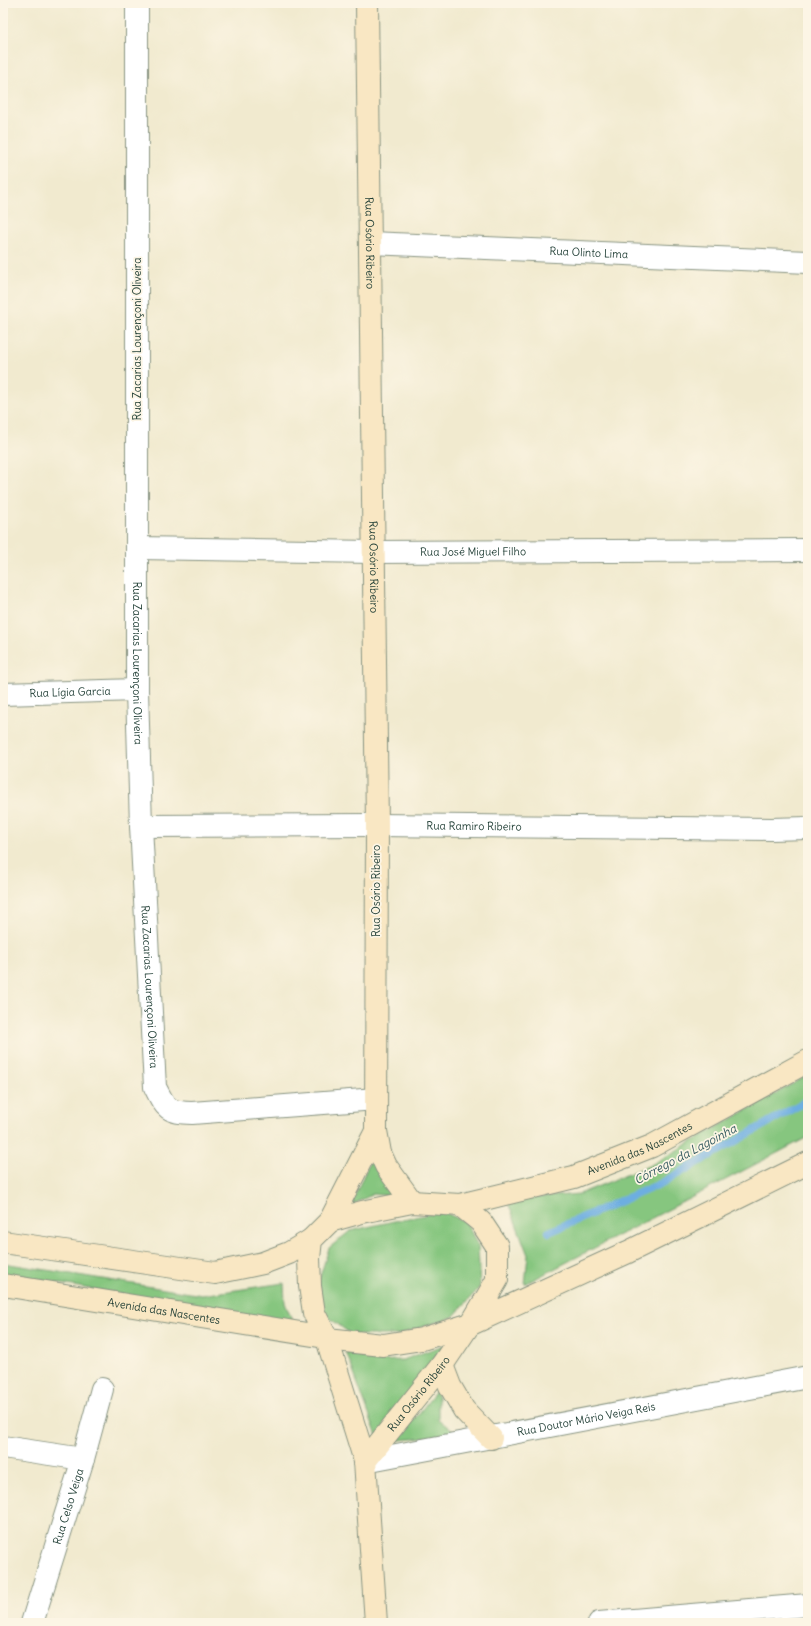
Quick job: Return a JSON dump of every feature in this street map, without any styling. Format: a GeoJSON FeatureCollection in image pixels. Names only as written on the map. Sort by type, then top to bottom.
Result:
{"type":"FeatureCollection","features":[{"type":"Feature","properties":{"kind":"street","name":"Rua Zacarias Lourençoni Oliveira"},"geometry":{"type":"LineString","coordinates":[[137,3],[137,690],[141,826],[155,1087],[167,1108],[177,1112],[192,1113],[376,1099]]}},
{"type":"Feature","properties":{"kind":"street","name":"Rua Osório Ribeiro"},"geometry":{"type":"LineString","coordinates":[[366,3],[376,825],[376,1131],[380,1153],[386,1166],[412,1202]]}},
{"type":"Feature","properties":{"kind":"street","name":"Rua Olinto Lima"},"geometry":{"type":"LineString","coordinates":[[370,243],[808,262]]}},
{"type":"Feature","properties":{"kind":"street","name":"Rua José Miguel Filho"},"geometry":{"type":"LineString","coordinates":[[138,548],[373,552],[808,550]]}},
{"type":"Feature","properties":{"kind":"street","name":"Rua Lígia Garcia"},"geometry":{"type":"LineString","coordinates":[[3,694],[137,690]]}},
{"type":"Feature","properties":{"kind":"street","name":"Rua Ramiro Ribeiro"},"geometry":{"type":"LineString","coordinates":[[141,826],[376,825],[763,829],[808,828]]}},
{"type":"Feature","properties":{"kind":"street","name":"Avenida das Nascentes"},"geometry":{"type":"LineString","coordinates":[[330,1221],[362,1212],[412,1202],[460,1205],[574,1177],[652,1146],[808,1061]]}},
{"type":"Feature","properties":{"kind":"street","name":"Rua Osório Ribeiro"},"geometry":{"type":"LineString","coordinates":[[330,1221],[376,1131]]}},
{"type":"Feature","properties":{"kind":"street"},"geometry":{"type":"LineString","coordinates":[[470,1324],[628,1252],[808,1163]]}},
{"type":"Feature","properties":{"kind":"street","name":"Rua Osório Ribeiro"},"geometry":{"type":"LineString","coordinates":[[365,1461],[442,1365],[470,1324],[497,1280],[497,1246],[481,1222],[460,1205]]}},
{"type":"Feature","properties":{"kind":"street"},"geometry":{"type":"LineString","coordinates":[[3,1242],[215,1273],[263,1263],[289,1253],[311,1240],[330,1221]]}},
{"type":"Feature","properties":{"kind":"street"},"geometry":{"type":"LineString","coordinates":[[311,1240],[309,1258],[310,1286],[314,1313],[326,1338],[365,1461],[376,1623]]}},
{"type":"Feature","properties":{"kind":"street","name":"Avenida das Nascentes"},"geometry":{"type":"LineString","coordinates":[[3,1285],[326,1338],[383,1345],[422,1339],[470,1324]]}},
{"type":"Feature","properties":{"kind":"street"},"geometry":{"type":"LineString","coordinates":[[442,1365],[450,1386],[464,1410],[491,1438]]}},
{"type":"Feature","properties":{"kind":"street","name":"Rua Doutor Mário Veiga Reis"},"geometry":{"type":"LineString","coordinates":[[365,1461],[808,1377]]}},
{"type":"Feature","properties":{"kind":"street","name":"Rua Celso Veiga"},"geometry":{"type":"LineString","coordinates":[[32,1623],[83,1459],[102,1389]]}},
{"type":"Feature","properties":{"kind":"street"},"geometry":{"type":"LineString","coordinates":[[3,1447],[83,1459]]}},
{"type":"Feature","properties":{"kind":"street"},"geometry":{"type":"LineString","coordinates":[[599,1623],[808,1606]]}},
{"type":"Feature","properties":{"kind":"green space"},"geometry":{"type":"Polygon","coordinates":[[[808,1075],[808,1137],[525,1284],[528,1255],[507,1200],[579,1194],[651,1165],[808,1075]]]}},
{"type":"Feature","properties":{"kind":"green space"},"geometry":{"type":"Polygon","coordinates":[[[371,1159],[401,1197],[373,1194],[350,1206],[371,1159]]]}},
{"type":"Feature","properties":{"kind":"green space"},"geometry":{"type":"Polygon","coordinates":[[[443,1212],[466,1222],[478,1246],[480,1287],[453,1317],[398,1335],[352,1335],[323,1313],[318,1283],[329,1248],[350,1231],[443,1212]]]}},
{"type":"Feature","properties":{"kind":"green space"},"geometry":{"type":"Polygon","coordinates":[[[3,1263],[202,1295],[284,1283],[285,1303],[294,1325],[3,1274],[3,1263]]]}},
{"type":"Feature","properties":{"kind":"green space"},"geometry":{"type":"Polygon","coordinates":[[[444,1345],[377,1436],[346,1352],[376,1361],[403,1360],[444,1345]]]}},
{"type":"Feature","properties":{"kind":"green space"},"geometry":{"type":"Polygon","coordinates":[[[438,1389],[438,1419],[459,1436],[398,1440],[438,1389]]]}},
{"type":"Feature","properties":{"kind":"waterway","name":"Córrego da Lagoinha"},"geometry":{"type":"LineString","coordinates":[[549,1232],[660,1184],[808,1100]]}}]}
